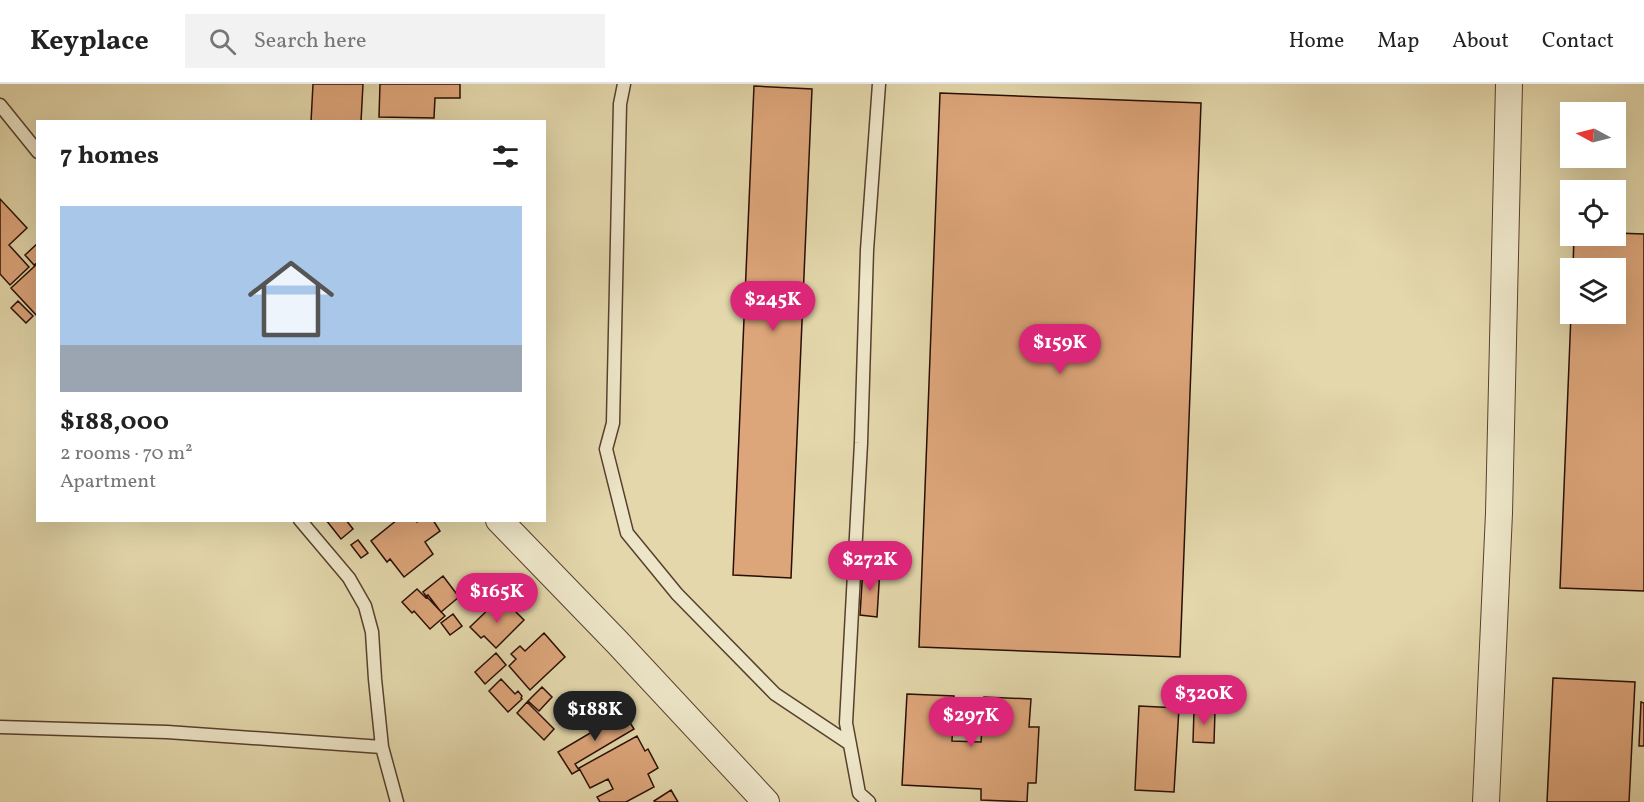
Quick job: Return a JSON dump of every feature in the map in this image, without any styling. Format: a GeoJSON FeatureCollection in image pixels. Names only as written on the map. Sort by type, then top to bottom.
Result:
{"type":"FeatureCollection","features":[{"type":"Feature","properties":{"kind":"street"},"geometry":{"type":"LineString","coordinates":[[1486,802],[1500,513],[1509,84]]}},
{"type":"Feature","properties":{"kind":"street"},"geometry":{"type":"LineString","coordinates":[[501,522],[766,802]]}},
{"type":"Feature","properties":{"kind":"lane"},"geometry":{"type":"LineString","coordinates":[[624,84],[621,104],[614,423],[606,449],[627,533],[676,594],[775,694],[850,744]]}},
{"type":"Feature","properties":{"kind":"lane"},"geometry":{"type":"LineString","coordinates":[[869,802],[859,793],[846,723],[861,443],[867,250],[879,84]]}},
{"type":"Feature","properties":{"kind":"lane"},"geometry":{"type":"LineString","coordinates":[[0,105],[36,150]]}},
{"type":"Feature","properties":{"kind":"lane"},"geometry":{"type":"LineString","coordinates":[[302,522],[349,578],[365,606],[372,632],[382,747],[397,802]]}},
{"type":"Feature","properties":{"kind":"lane"},"geometry":{"type":"LineString","coordinates":[[0,727],[167,732],[382,747]]}},
{"type":"Feature","properties":{"kind":"building"},"geometry":{"type":"Polygon","coordinates":[[[313,84],[363,84],[361,120],[311,120],[313,84]]]}},
{"type":"Feature","properties":{"kind":"building"},"geometry":{"type":"Polygon","coordinates":[[[380,84],[460,84],[460,98],[435,98],[434,118],[379,117],[380,84]]]}},
{"type":"Feature","properties":{"kind":"building"},"geometry":{"type":"Polygon","coordinates":[[[754,86],[812,89],[791,578],[733,575],[754,86]]]}},
{"type":"Feature","properties":{"kind":"building"},"geometry":{"type":"Polygon","coordinates":[[[940,93],[1201,103],[1180,657],[919,647],[940,93]]]}},
{"type":"Feature","properties":{"kind":"building"},"geometry":{"type":"Polygon","coordinates":[[[0,199],[27,228],[9,245],[29,267],[10,285],[0,274],[0,199]]]}},
{"type":"Feature","properties":{"kind":"building"},"geometry":{"type":"Polygon","coordinates":[[[1626,233],[1644,234],[1644,591],[1560,588],[1571,324],[1626,324],[1626,258],[1573,258],[1574,246],[1626,246],[1626,233]]]}},
{"type":"Feature","properties":{"kind":"building"},"geometry":{"type":"Polygon","coordinates":[[[36,245],[36,264],[34,265],[25,255],[36,245]]]}},
{"type":"Feature","properties":{"kind":"building"},"geometry":{"type":"Polygon","coordinates":[[[36,265],[36,315],[11,288],[36,265]]]}},
{"type":"Feature","properties":{"kind":"building"},"geometry":{"type":"Polygon","coordinates":[[[18,301],[33,316],[26,323],[11,308],[18,301]]]}},
{"type":"Feature","properties":{"kind":"building"},"geometry":{"type":"Polygon","coordinates":[[[328,522],[348,522],[353,529],[341,539],[328,522]]]}},
{"type":"Feature","properties":{"kind":"building"},"geometry":{"type":"Polygon","coordinates":[[[395,522],[434,522],[440,531],[425,542],[433,554],[404,577],[390,559],[387,562],[371,541],[395,522]]]}},
{"type":"Feature","properties":{"kind":"building"},"geometry":{"type":"Polygon","coordinates":[[[358,540],[368,553],[361,558],[351,545],[358,540]]]}},
{"type":"Feature","properties":{"kind":"building"},"geometry":{"type":"Polygon","coordinates":[[[863,567],[880,568],[877,617],[860,615],[863,567]]]}},
{"type":"Feature","properties":{"kind":"building"},"geometry":{"type":"Polygon","coordinates":[[[443,576],[459,597],[441,612],[423,592],[443,576]]]}},
{"type":"Feature","properties":{"kind":"building"},"geometry":{"type":"Polygon","coordinates":[[[417,589],[445,616],[430,629],[414,611],[412,613],[402,602],[417,589]]]}},
{"type":"Feature","properties":{"kind":"building"},"geometry":{"type":"Polygon","coordinates":[[[497,601],[504,610],[509,605],[524,620],[496,648],[470,627],[497,601]]]}},
{"type":"Feature","properties":{"kind":"building"},"geometry":{"type":"Polygon","coordinates":[[[453,614],[462,626],[450,635],[441,623],[453,614]]]}},
{"type":"Feature","properties":{"kind":"building"},"geometry":{"type":"Polygon","coordinates":[[[544,633],[565,657],[530,690],[509,666],[516,659],[511,654],[520,646],[525,651],[544,633]]]}},
{"type":"Feature","properties":{"kind":"building"},"geometry":{"type":"Polygon","coordinates":[[[496,653],[506,665],[485,684],[475,672],[496,653]]]}},
{"type":"Feature","properties":{"kind":"building"},"geometry":{"type":"Polygon","coordinates":[[[1553,678],[1635,682],[1629,802],[1547,802],[1553,678]]]}},
{"type":"Feature","properties":{"kind":"building"},"geometry":{"type":"Polygon","coordinates":[[[501,679],[515,694],[518,691],[522,696],[522,699],[508,712],[489,691],[501,679]]]}},
{"type":"Feature","properties":{"kind":"building"},"geometry":{"type":"Polygon","coordinates":[[[542,687],[552,697],[539,711],[528,701],[542,687]]]}},
{"type":"Feature","properties":{"kind":"building"},"geometry":{"type":"Polygon","coordinates":[[[907,694],[954,696],[952,741],[981,742],[984,697],[1031,699],[1029,727],[1039,727],[1036,783],[1028,783],[1027,802],[981,800],[981,789],[902,785],[907,694]]]}},
{"type":"Feature","properties":{"kind":"building"},"geometry":{"type":"Polygon","coordinates":[[[527,702],[554,729],[544,740],[517,713],[527,702]]]}},
{"type":"Feature","properties":{"kind":"building"},"geometry":{"type":"Polygon","coordinates":[[[1641,702],[1644,703],[1644,746],[1639,746],[1641,702]]]}},
{"type":"Feature","properties":{"kind":"building"},"geometry":{"type":"Polygon","coordinates":[[[1139,706],[1179,708],[1174,792],[1135,790],[1139,706]]]}},
{"type":"Feature","properties":{"kind":"building"},"geometry":{"type":"Polygon","coordinates":[[[1194,710],[1215,711],[1214,743],[1193,742],[1194,710]]]}},
{"type":"Feature","properties":{"kind":"building"},"geometry":{"type":"Polygon","coordinates":[[[624,713],[634,729],[575,764],[579,770],[572,774],[558,752],[624,713]]]}},
{"type":"Feature","properties":{"kind":"building"},"geometry":{"type":"Polygon","coordinates":[[[637,736],[645,751],[648,749],[658,768],[648,774],[654,787],[626,802],[600,802],[597,797],[613,789],[608,779],[590,788],[579,768],[637,736]]]}},
{"type":"Feature","properties":{"kind":"building"},"geometry":{"type":"Polygon","coordinates":[[[671,790],[678,802],[654,801],[671,790]]]}}]}
